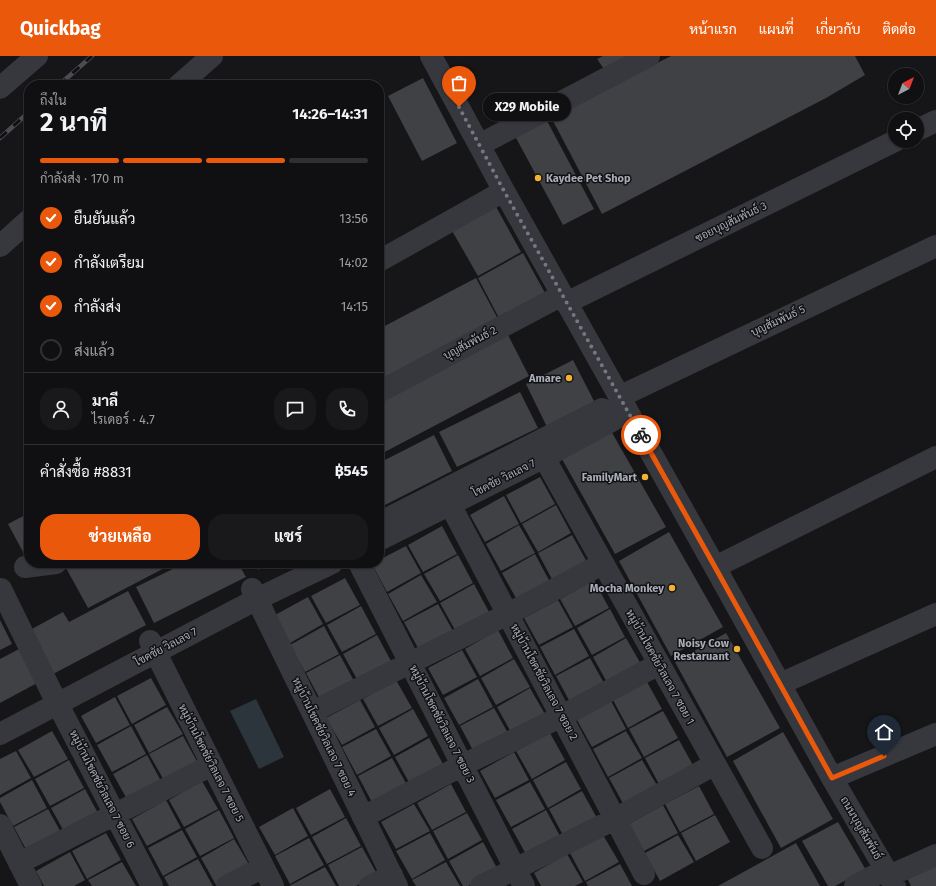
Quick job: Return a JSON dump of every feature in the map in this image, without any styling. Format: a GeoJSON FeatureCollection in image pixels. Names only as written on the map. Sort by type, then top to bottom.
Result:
{"type":"FeatureCollection","features":[{"type":"Feature","properties":{"kind":"street"},"geometry":{"type":"LineString","coordinates":[[0,88],[37,56]]}},
{"type":"Feature","properties":{"kind":"street"},"geometry":{"type":"LineString","coordinates":[[186,80],[212,56]]}},
{"type":"Feature","properties":{"kind":"street","name":"ถนนบุญสัมพันธ์"},"geometry":{"type":"LineString","coordinates":[[431,56],[564,299],[832,778],[890,877]]}},
{"type":"Feature","properties":{"kind":"street"},"geometry":{"type":"LineString","coordinates":[[479,145],[649,56]]}},
{"type":"Feature","properties":{"kind":"street"},"geometry":{"type":"LineString","coordinates":[[924,127],[936,121]]}},
{"type":"Feature","properties":{"kind":"street","name":"ซอยบุญสัมพันธ์ 3"},"geometry":{"type":"LineString","coordinates":[[564,299],[888,144]]}},
{"type":"Feature","properties":{"kind":"street"},"geometry":{"type":"LineString","coordinates":[[384,258],[504,191]]}},
{"type":"Feature","properties":{"kind":"street"},"geometry":{"type":"LineString","coordinates":[[0,246],[24,224]]}},
{"type":"Feature","properties":{"kind":"street","name":"บุญสัมพันธ์ 5"},"geometry":{"type":"LineString","coordinates":[[623,403],[936,246]]}},
{"type":"Feature","properties":{"kind":"street","name":"บุญสัมพันธ์ 2"},"geometry":{"type":"LineString","coordinates":[[384,389],[564,299]]}},
{"type":"Feature","properties":{"kind":"street","name":"โชคชัย วิลเลจ 7"},"geometry":{"type":"LineString","coordinates":[[384,537],[446,498],[540,451],[623,403]]}},
{"type":"Feature","properties":{"kind":"street","name":"หมู่บ้านโชคชัยวิลเลจ 7 ซอย 1"},"geometry":{"type":"LineString","coordinates":[[540,451],[762,848]]}},
{"type":"Feature","properties":{"kind":"street"},"geometry":{"type":"LineString","coordinates":[[715,567],[936,457]]}},
{"type":"Feature","properties":{"kind":"street","name":"โชคชัย วิลเลจ 7"},"geometry":{"type":"LineString","coordinates":[[384,521],[446,498]]}},
{"type":"Feature","properties":{"kind":"street","name":"หมู่บ้านโชคชัยวิลเลจ 7 ซอย 2"},"geometry":{"type":"LineString","coordinates":[[446,498],[644,874]]}},
{"type":"Feature","properties":{"kind":"street"},"geometry":{"type":"LineString","coordinates":[[312,712],[508,614],[602,564]]}},
{"type":"Feature","properties":{"kind":"street","name":"โชคชัย วิลเลจ 7"},"geometry":{"type":"LineString","coordinates":[[0,734],[55,698],[254,594],[294,568]]}},
{"type":"Feature","properties":{"kind":"street","name":"โชคชัย วิลเลจ 7"},"geometry":{"type":"LineString","coordinates":[[254,594],[319,568]]}},
{"type":"Feature","properties":{"kind":"street","name":"หมู่บ้านโชคชัยวิลเลจ 7 ซอย 3"},"geometry":{"type":"LineString","coordinates":[[362,568],[520,877]]}},
{"type":"Feature","properties":{"kind":"street","name":"หมู่บ้านโชคชัยวิลเลจ 7 ซอย 6"},"geometry":{"type":"LineString","coordinates":[[1,589],[55,698],[152,886]]}},
{"type":"Feature","properties":{"kind":"street","name":"หมู่บ้านโชคชัยวิลเลจ 7 ซอย 4"},"geometry":{"type":"LineString","coordinates":[[254,594],[394,881]]}},
{"type":"Feature","properties":{"kind":"street"},"geometry":{"type":"LineString","coordinates":[[780,684],[936,614]]}},
{"type":"Feature","properties":{"kind":"street","name":"หมู่บ้านโชคชัยวิลเลจ 7 ซอย 5"},"geometry":{"type":"LineString","coordinates":[[152,647],[273,886]]}},
{"type":"Feature","properties":{"kind":"street"},"geometry":{"type":"LineString","coordinates":[[363,817],[562,716],[659,664]]}},
{"type":"Feature","properties":{"kind":"street","name":"โชคชัย วิลเลจ 7"},"geometry":{"type":"LineString","coordinates":[[0,718],[55,698]]}},
{"type":"Feature","properties":{"kind":"street"},"geometry":{"type":"LineString","coordinates":[[832,778],[936,734]]}},
{"type":"Feature","properties":{"kind":"street"},"geometry":{"type":"LineString","coordinates":[[481,886],[520,877],[615,819],[715,764]]}},
{"type":"Feature","properties":{"kind":"street"},"geometry":{"type":"LineString","coordinates":[[19,864],[212,765]]}},
{"type":"Feature","properties":{"kind":"street"},"geometry":{"type":"LineString","coordinates":[[0,825],[31,886]]}},
{"type":"Feature","properties":{"kind":"street"},"geometry":{"type":"LineString","coordinates":[[855,886],[890,877],[936,855]]}},
{"type":"Feature","properties":{"kind":"street"},"geometry":{"type":"LineString","coordinates":[[226,886],[263,867]]}},
{"type":"Feature","properties":{"kind":"street"},"geometry":{"type":"LineString","coordinates":[[370,886],[394,881]]}},
{"type":"Feature","properties":{"kind":"shaded area"},"geometry":{"type":"Polygon","coordinates":[[[256,699],[284,757],[259,769],[230,711],[256,699]]]}},
{"type":"Feature","properties":{"kind":"building"},"geometry":{"type":"Polygon","coordinates":[[[603,56],[629,56],[604,69],[597,59],[603,56]]]}},
{"type":"Feature","properties":{"kind":"building"},"geometry":{"type":"Polygon","coordinates":[[[671,56],[855,56],[865,75],[826,98],[602,214],[551,117],[671,56]]]}},
{"type":"Feature","properties":{"kind":"building"},"geometry":{"type":"Polygon","coordinates":[[[423,78],[457,143],[422,161],[388,96],[423,78]]]}},
{"type":"Feature","properties":{"kind":"building"},"geometry":{"type":"Polygon","coordinates":[[[546,119],[594,209],[563,225],[515,136],[546,119]]]}},
{"type":"Feature","properties":{"kind":"building"},"geometry":{"type":"Polygon","coordinates":[[[495,205],[521,252],[478,276],[451,229],[495,205]]]}},
{"type":"Feature","properties":{"kind":"building"},"geometry":{"type":"Polygon","coordinates":[[[523,253],[545,293],[499,318],[478,278],[523,253]]]}},
{"type":"Feature","properties":{"kind":"building"},"geometry":{"type":"Polygon","coordinates":[[[476,278],[498,319],[384,379],[384,326],[476,278]]]}},
{"type":"Feature","properties":{"kind":"building"},"geometry":{"type":"Polygon","coordinates":[[[508,335],[529,376],[384,452],[384,400],[508,335]]]}},
{"type":"Feature","properties":{"kind":"building"},"geometry":{"type":"Polygon","coordinates":[[[573,360],[595,403],[547,427],[526,384],[573,360]]]}},
{"type":"Feature","properties":{"kind":"building"},"geometry":{"type":"Polygon","coordinates":[[[520,392],[538,428],[457,467],[439,432],[520,392]]]}},
{"type":"Feature","properties":{"kind":"building"},"geometry":{"type":"Polygon","coordinates":[[[611,431],[666,527],[615,554],[562,459],[611,431]]]}},
{"type":"Feature","properties":{"kind":"building"},"geometry":{"type":"Polygon","coordinates":[[[434,435],[452,471],[384,505],[384,460],[434,435]]]}},
{"type":"Feature","properties":{"kind":"building"},"geometry":{"type":"Polygon","coordinates":[[[540,477],[555,504],[521,523],[506,495],[540,477]]]}},
{"type":"Feature","properties":{"kind":"building"},"geometry":{"type":"Polygon","coordinates":[[[504,496],[519,524],[485,542],[470,515],[504,496]]]}},
{"type":"Feature","properties":{"kind":"building"},"geometry":{"type":"Polygon","coordinates":[[[556,505],[571,533],[538,552],[522,524],[556,505]]]}},
{"type":"Feature","properties":{"kind":"building"},"geometry":{"type":"Polygon","coordinates":[[[24,516],[24,554],[8,524],[24,516]]]}},
{"type":"Feature","properties":{"kind":"building"},"geometry":{"type":"Polygon","coordinates":[[[519,525],[535,553],[501,571],[486,544],[519,525]]]}},
{"type":"Feature","properties":{"kind":"building"},"geometry":{"type":"Polygon","coordinates":[[[442,526],[457,554],[423,572],[408,545],[442,526]]]}},
{"type":"Feature","properties":{"kind":"building"},"geometry":{"type":"Polygon","coordinates":[[[669,532],[723,627],[671,656],[619,561],[669,532]]]}},
{"type":"Feature","properties":{"kind":"building"},"geometry":{"type":"Polygon","coordinates":[[[572,535],[587,562],[553,581],[538,553],[572,535]]]}},
{"type":"Feature","properties":{"kind":"building"},"geometry":{"type":"Polygon","coordinates":[[[406,546],[421,573],[387,592],[374,568],[384,568],[384,557],[406,546]]]}},
{"type":"Feature","properties":{"kind":"building"},"geometry":{"type":"Polygon","coordinates":[[[535,554],[550,582],[517,600],[502,573],[535,554]]]}},
{"type":"Feature","properties":{"kind":"building"},"geometry":{"type":"Polygon","coordinates":[[[458,555],[473,583],[440,601],[424,574],[458,555]]]}},
{"type":"Feature","properties":{"kind":"building"},"geometry":{"type":"Polygon","coordinates":[[[66,568],[164,568],[88,608],[66,568]]]}},
{"type":"Feature","properties":{"kind":"building"},"geometry":{"type":"Polygon","coordinates":[[[175,568],[241,568],[246,577],[154,623],[136,587],[175,568]]]}},
{"type":"Feature","properties":{"kind":"building"},"geometry":{"type":"Polygon","coordinates":[[[421,575],[437,602],[403,621],[388,594],[421,575]]]}},
{"type":"Feature","properties":{"kind":"building"},"geometry":{"type":"Polygon","coordinates":[[[345,578],[360,605],[326,623],[311,596],[345,578]]]}},
{"type":"Feature","properties":{"kind":"building"},"geometry":{"type":"Polygon","coordinates":[[[594,580],[609,608],[575,626],[560,599],[594,580]]]}},
{"type":"Feature","properties":{"kind":"building"},"geometry":{"type":"Polygon","coordinates":[[[474,584],[489,612],[455,630],[440,603],[474,584]]]}},
{"type":"Feature","properties":{"kind":"building"},"geometry":{"type":"Polygon","coordinates":[[[128,591],[146,625],[53,674],[30,630],[63,612],[69,622],[128,591]]]}},
{"type":"Feature","properties":{"kind":"building"},"geometry":{"type":"Polygon","coordinates":[[[308,597],[323,624],[290,643],[275,615],[308,597]]]}},
{"type":"Feature","properties":{"kind":"building"},"geometry":{"type":"Polygon","coordinates":[[[558,600],[573,627],[539,645],[524,618],[558,600]]]}},
{"type":"Feature","properties":{"kind":"building"},"geometry":{"type":"Polygon","coordinates":[[[438,604],[453,631],[419,650],[404,622],[438,604]]]}},
{"type":"Feature","properties":{"kind":"building"},"geometry":{"type":"Polygon","coordinates":[[[361,606],[376,634],[342,652],[327,625],[361,606]]]}},
{"type":"Feature","properties":{"kind":"building"},"geometry":{"type":"Polygon","coordinates":[[[610,609],[625,637],[592,655],[577,628],[610,609]]]}},
{"type":"Feature","properties":{"kind":"building"},"geometry":{"type":"Polygon","coordinates":[[[0,620],[12,644],[0,650],[0,620]]]}},
{"type":"Feature","properties":{"kind":"building"},"geometry":{"type":"Polygon","coordinates":[[[324,626],[339,654],[305,672],[290,645],[324,626]]]}},
{"type":"Feature","properties":{"kind":"building"},"geometry":{"type":"Polygon","coordinates":[[[574,629],[589,656],[555,675],[540,647],[574,629]]]}},
{"type":"Feature","properties":{"kind":"building"},"geometry":{"type":"Polygon","coordinates":[[[498,630],[513,658],[480,676],[465,649],[498,630]]]}},
{"type":"Feature","properties":{"kind":"building"},"geometry":{"type":"Polygon","coordinates":[[[726,633],[780,728],[727,757],[675,662],[726,633]]]}},
{"type":"Feature","properties":{"kind":"building"},"geometry":{"type":"Polygon","coordinates":[[[377,635],[392,663],[358,681],[343,654],[377,635]]]}},
{"type":"Feature","properties":{"kind":"building"},"geometry":{"type":"Polygon","coordinates":[[[626,638],[642,666],[608,684],[593,657],[626,638]]]}},
{"type":"Feature","properties":{"kind":"building"},"geometry":{"type":"Polygon","coordinates":[[[21,648],[39,682],[0,703],[0,659],[21,648]]]}},
{"type":"Feature","properties":{"kind":"building"},"geometry":{"type":"Polygon","coordinates":[[[462,650],[477,677],[443,695],[428,668],[462,650]]]}},
{"type":"Feature","properties":{"kind":"building"},"geometry":{"type":"Polygon","coordinates":[[[340,655],[355,683],[321,701],[306,673],[340,655]]]}},
{"type":"Feature","properties":{"kind":"building"},"geometry":{"type":"Polygon","coordinates":[[[590,658],[605,685],[571,704],[556,676],[590,658]]]}},
{"type":"Feature","properties":{"kind":"building"},"geometry":{"type":"Polygon","coordinates":[[[514,659],[530,687],[496,705],[481,678],[514,659]]]}},
{"type":"Feature","properties":{"kind":"building"},"geometry":{"type":"Polygon","coordinates":[[[151,678],[166,705],[132,724],[117,696],[151,678]]]}},
{"type":"Feature","properties":{"kind":"building"},"geometry":{"type":"Polygon","coordinates":[[[478,679],[493,707],[459,725],[444,698],[478,679]]]}},
{"type":"Feature","properties":{"kind":"building"},"geometry":{"type":"Polygon","coordinates":[[[396,680],[412,708],[378,726],[363,699],[396,680]]]}},
{"type":"Feature","properties":{"kind":"building"},"geometry":{"type":"Polygon","coordinates":[[[647,682],[662,709],[628,728],[613,700],[647,682]]]}},
{"type":"Feature","properties":{"kind":"building"},"geometry":{"type":"Polygon","coordinates":[[[530,688],[546,716],[512,734],[497,707],[530,688]]]}},
{"type":"Feature","properties":{"kind":"building"},"geometry":{"type":"Polygon","coordinates":[[[115,697],[130,725],[96,743],[81,716],[115,697]]]}},
{"type":"Feature","properties":{"kind":"building"},"geometry":{"type":"Polygon","coordinates":[[[360,700],[375,727],[342,745],[326,718],[360,700]]]}},
{"type":"Feature","properties":{"kind":"building"},"geometry":{"type":"Polygon","coordinates":[[[611,701],[626,729],[592,747],[577,720],[611,701]]]}},
{"type":"Feature","properties":{"kind":"building"},"geometry":{"type":"Polygon","coordinates":[[[167,707],[183,734],[149,753],[134,725],[167,707]]]}},
{"type":"Feature","properties":{"kind":"building"},"geometry":{"type":"Polygon","coordinates":[[[494,708],[509,735],[475,754],[460,726],[494,708]]]}},
{"type":"Feature","properties":{"kind":"building"},"geometry":{"type":"Polygon","coordinates":[[[413,709],[428,736],[394,755],[379,728],[413,709]]]}},
{"type":"Feature","properties":{"kind":"building"},"geometry":{"type":"Polygon","coordinates":[[[663,711],[678,738],[644,757],[629,729],[663,711]]]}},
{"type":"Feature","properties":{"kind":"building"},"geometry":{"type":"Polygon","coordinates":[[[131,726],[146,754],[112,772],[97,745],[131,726]]]}},
{"type":"Feature","properties":{"kind":"building"},"geometry":{"type":"Polygon","coordinates":[[[376,729],[391,756],[357,775],[342,747],[376,729]]]}},
{"type":"Feature","properties":{"kind":"building"},"geometry":{"type":"Polygon","coordinates":[[[52,731],[68,759],[34,777],[18,750],[52,731]]]}},
{"type":"Feature","properties":{"kind":"building"},"geometry":{"type":"Polygon","coordinates":[[[626,731],[642,758],[608,777],[593,749],[626,731]]]}},
{"type":"Feature","properties":{"kind":"building"},"geometry":{"type":"Polygon","coordinates":[[[783,732],[833,819],[781,848],[733,761],[783,732]]]}},
{"type":"Feature","properties":{"kind":"building"},"geometry":{"type":"Polygon","coordinates":[[[550,733],[565,760],[532,779],[516,751],[550,733]]]}},
{"type":"Feature","properties":{"kind":"building"},"geometry":{"type":"Polygon","coordinates":[[[183,736],[198,763],[165,782],[149,754],[183,736]]]}},
{"type":"Feature","properties":{"kind":"building"},"geometry":{"type":"Polygon","coordinates":[[[429,738],[444,766],[410,784],[395,757],[429,738]]]}},
{"type":"Feature","properties":{"kind":"building"},"geometry":{"type":"Polygon","coordinates":[[[679,740],[694,767],[660,786],[645,758],[679,740]]]}},
{"type":"Feature","properties":{"kind":"building"},"geometry":{"type":"Polygon","coordinates":[[[16,751],[31,778],[0,795],[0,759],[16,751]]]}},
{"type":"Feature","properties":{"kind":"building"},"geometry":{"type":"Polygon","coordinates":[[[514,752],[529,780],[495,798],[480,771],[514,752]]]}},
{"type":"Feature","properties":{"kind":"building"},"geometry":{"type":"Polygon","coordinates":[[[147,755],[162,783],[128,801],[113,774],[147,755]]]}},
{"type":"Feature","properties":{"kind":"building"},"geometry":{"type":"Polygon","coordinates":[[[392,758],[407,785],[373,804],[358,776],[392,758]]]}},
{"type":"Feature","properties":{"kind":"building"},"geometry":{"type":"Polygon","coordinates":[[[69,760],[84,788],[50,806],[35,779],[69,760]]]}},
{"type":"Feature","properties":{"kind":"building"},"geometry":{"type":"Polygon","coordinates":[[[642,760],[658,787],[624,805],[609,778],[642,760]]]}},
{"type":"Feature","properties":{"kind":"building"},"geometry":{"type":"Polygon","coordinates":[[[566,762],[581,789],[548,808],[533,780],[566,762]]]}},
{"type":"Feature","properties":{"kind":"building"},"geometry":{"type":"Polygon","coordinates":[[[32,780],[47,808],[13,826],[0,802],[0,798],[32,780]]]}},
{"type":"Feature","properties":{"kind":"building"},"geometry":{"type":"Polygon","coordinates":[[[202,781],[218,809],[184,827],[169,800],[202,781]]]}},
{"type":"Feature","properties":{"kind":"building"},"geometry":{"type":"Polygon","coordinates":[[[530,782],[545,809],[511,827],[496,800],[530,782]]]}},
{"type":"Feature","properties":{"kind":"building"},"geometry":{"type":"Polygon","coordinates":[[[451,784],[466,812],[432,830],[417,803],[451,784]]]}},
{"type":"Feature","properties":{"kind":"building"},"geometry":{"type":"Polygon","coordinates":[[[699,786],[714,814],[680,832],[665,804],[699,786]]]}},
{"type":"Feature","properties":{"kind":"building"},"geometry":{"type":"Polygon","coordinates":[[[85,789],[100,817],[66,835],[51,808],[85,789]]]}},
{"type":"Feature","properties":{"kind":"building"},"geometry":{"type":"Polygon","coordinates":[[[330,789],[345,817],[311,835],[296,808],[330,789]]]}},
{"type":"Feature","properties":{"kind":"building"},"geometry":{"type":"Polygon","coordinates":[[[582,791],[597,818],[564,837],[549,809],[582,791]]]}},
{"type":"Feature","properties":{"kind":"building"},"geometry":{"type":"Polygon","coordinates":[[[166,800],[181,828],[147,846],[132,819],[166,800]]]}},
{"type":"Feature","properties":{"kind":"building"},"geometry":{"type":"Polygon","coordinates":[[[414,804],[430,831],[396,849],[381,822],[414,804]]]}},
{"type":"Feature","properties":{"kind":"building"},"geometry":{"type":"Polygon","coordinates":[[[663,805],[678,833],[644,851],[629,824],[663,805]]]}},
{"type":"Feature","properties":{"kind":"building"},"geometry":{"type":"Polygon","coordinates":[[[293,808],[308,836],[275,855],[259,827],[293,808]]]}},
{"type":"Feature","properties":{"kind":"building"},"geometry":{"type":"Polygon","coordinates":[[[48,809],[63,836],[29,855],[14,827],[48,809]]]}},
{"type":"Feature","properties":{"kind":"building"},"geometry":{"type":"Polygon","coordinates":[[[219,810],[234,838],[200,856],[185,829],[219,810]]]}},
{"type":"Feature","properties":{"kind":"building"},"geometry":{"type":"Polygon","coordinates":[[[546,810],[561,838],[527,856],[512,829],[546,810]]]}},
{"type":"Feature","properties":{"kind":"building"},"geometry":{"type":"Polygon","coordinates":[[[467,813],[482,840],[448,859],[433,831],[467,813]]]}},
{"type":"Feature","properties":{"kind":"building"},"geometry":{"type":"Polygon","coordinates":[[[715,815],[730,842],[696,861],[681,833],[715,815]]]}},
{"type":"Feature","properties":{"kind":"building"},"geometry":{"type":"Polygon","coordinates":[[[346,818],[361,846],[327,864],[312,837],[346,818]]]}},
{"type":"Feature","properties":{"kind":"building"},"geometry":{"type":"Polygon","coordinates":[[[838,822],[866,870],[835,886],[828,886],[802,841],[838,822]]]}},
{"type":"Feature","properties":{"kind":"building"},"geometry":{"type":"Polygon","coordinates":[[[182,830],[197,857],[163,876],[148,848],[182,830]]]}},
{"type":"Feature","properties":{"kind":"building"},"geometry":{"type":"Polygon","coordinates":[[[106,833],[121,860],[87,879],[72,851],[106,833]]]}},
{"type":"Feature","properties":{"kind":"building"},"geometry":{"type":"Polygon","coordinates":[[[430,833],[445,860],[412,879],[396,851],[430,833]]]}},
{"type":"Feature","properties":{"kind":"building"},"geometry":{"type":"Polygon","coordinates":[[[603,835],[619,862],[585,881],[570,853],[603,835]]]}},
{"type":"Feature","properties":{"kind":"building"},"geometry":{"type":"Polygon","coordinates":[[[678,835],[694,862],[660,881],[645,853],[678,835]]]}},
{"type":"Feature","properties":{"kind":"building"},"geometry":{"type":"Polygon","coordinates":[[[309,838],[324,865],[290,884],[275,856],[309,838]]]}},
{"type":"Feature","properties":{"kind":"building"},"geometry":{"type":"Polygon","coordinates":[[[234,839],[250,866],[216,885],[201,858],[234,839]]]}},
{"type":"Feature","properties":{"kind":"building"},"geometry":{"type":"Polygon","coordinates":[[[483,842],[498,870],[468,886],[463,886],[449,861],[483,842]]]}},
{"type":"Feature","properties":{"kind":"building"},"geometry":{"type":"Polygon","coordinates":[[[796,843],[820,886],[718,886],[796,843]]]}},
{"type":"Feature","properties":{"kind":"building"},"geometry":{"type":"Polygon","coordinates":[[[362,847],[377,874],[356,886],[339,886],[328,865],[362,847]]]}},
{"type":"Feature","properties":{"kind":"building"},"geometry":{"type":"Polygon","coordinates":[[[70,852],[85,880],[74,886],[44,886],[36,871],[70,852]]]}},
{"type":"Feature","properties":{"kind":"building"},"geometry":{"type":"Polygon","coordinates":[[[567,854],[583,882],[575,886],[541,886],[534,873],[567,854]]]}},
{"type":"Feature","properties":{"kind":"building"},"geometry":{"type":"Polygon","coordinates":[[[198,859],[213,886],[169,886],[164,877],[198,859]]]}},
{"type":"Feature","properties":{"kind":"building"},"geometry":{"type":"Polygon","coordinates":[[[122,862],[136,886],[92,886],[88,880],[122,862]]]}},
{"type":"Feature","properties":{"kind":"building"},"geometry":{"type":"Polygon","coordinates":[[[446,862],[460,886],[416,886],[412,880],[446,862]]]}},
{"type":"Feature","properties":{"kind":"building"},"geometry":{"type":"Polygon","coordinates":[[[936,863],[936,886],[911,886],[906,876],[936,863]]]}},
{"type":"Feature","properties":{"kind":"building"},"geometry":{"type":"Polygon","coordinates":[[[620,864],[632,886],[588,886],[586,882],[620,864]]]}},
{"type":"Feature","properties":{"kind":"building"},"geometry":{"type":"Polygon","coordinates":[[[325,867],[336,886],[289,886],[325,867]]]}},
{"type":"Feature","properties":{"kind":"railway"},"geometry":{"type":"LineString","coordinates":[[65,80],[92,56]]}},
{"type":"Feature","properties":{"kind":"railway"},"geometry":{"type":"LineString","coordinates":[[0,138],[24,116]]}},
{"type":"Feature","properties":{"kind":"way so far"},"geometry":{"type":"LineString","coordinates":[[459,107],[504,191],[641,435]]}},
{"type":"Feature","properties":{"kind":"place","name":"X29 Mobile"},"geometry":{"type":"Point","coordinates":[459,107]}},
{"type":"Feature","properties":{"kind":"place","name":"Kaydee Pet Shop"},"geometry":{"type":"Point","coordinates":[538,178]}},
{"type":"Feature","properties":{"kind":"place","name":"Amare"},"geometry":{"type":"Point","coordinates":[569,378]}},
{"type":"Feature","properties":{"kind":"place","name":"FamilyMart"},"geometry":{"type":"Point","coordinates":[645,477]}},
{"type":"Feature","properties":{"kind":"place","name":"Mocha Monkey"},"geometry":{"type":"Point","coordinates":[672,588]}},
{"type":"Feature","properties":{"kind":"place","name":"Noisy Cow Restaruant"},"geometry":{"type":"Point","coordinates":[737,649]}},
{"type":"Feature","properties":{"kind":"route"},"geometry":{"type":"LineString","coordinates":[[641,435],[832,778],[884,756]]}}]}
